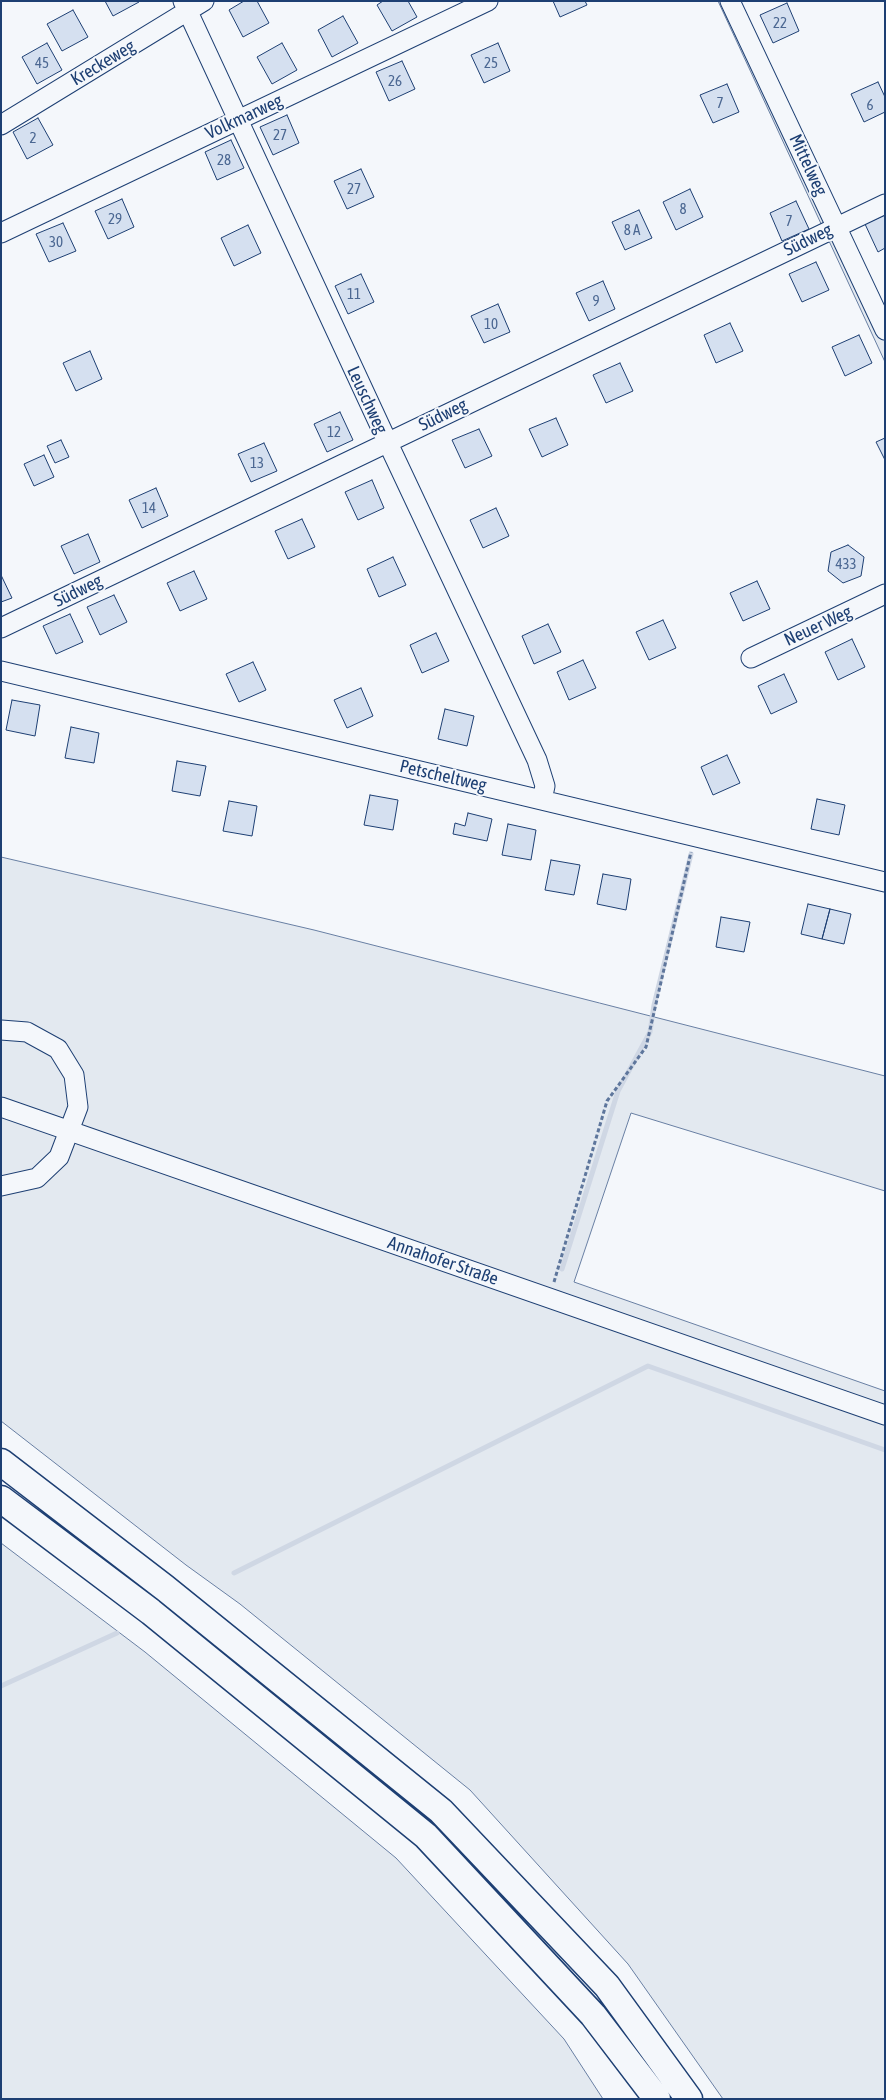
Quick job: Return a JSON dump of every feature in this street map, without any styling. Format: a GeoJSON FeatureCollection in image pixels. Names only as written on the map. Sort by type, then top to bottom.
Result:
{"type":"FeatureCollection","features":[{"type":"Feature","properties":{"kind":"highway"},"geometry":{"type":"LineString","coordinates":[[1,1462],[165,1588],[441,1811],[607,1986],[689,2099]]}},
{"type":"Feature","properties":{"kind":"highway"},"geometry":{"type":"LineString","coordinates":[[1,1499],[151,1612],[426,1836],[593,2015],[657,2099]]}},
{"type":"Feature","properties":{"kind":"street","name":"Kreckeweg"},"geometry":{"type":"LineString","coordinates":[[1,125],[186,6],[204,1]]}},
{"type":"Feature","properties":{"kind":"street","name":"Volkmarweg"},"geometry":{"type":"LineString","coordinates":[[1,233],[488,1]]}},
{"type":"Feature","properties":{"kind":"street","name":"Mittelweg"},"geometry":{"type":"LineString","coordinates":[[730,1],[885,330]]}},
{"type":"Feature","properties":{"kind":"street","name":"Leuschweg"},"geometry":{"type":"LineString","coordinates":[[186,6],[237,120],[537,760],[545,786],[542,800]]}},
{"type":"Feature","properties":{"kind":"street","name":"Südweg"},"geometry":{"type":"LineString","coordinates":[[1,628],[885,204]]}},
{"type":"Feature","properties":{"kind":"street","name":"Neuer Weg"},"geometry":{"type":"LineString","coordinates":[[751,658],[885,594]]}},
{"type":"Feature","properties":{"kind":"street","name":"Petscheltweg"},"geometry":{"type":"LineString","coordinates":[[1,671],[885,882]]}},
{"type":"Feature","properties":{"kind":"street"},"geometry":{"type":"LineString","coordinates":[[1,1030],[28,1032],[58,1049],[74,1075],[78,1107],[59,1157],[37,1178],[8,1186],[1,1186]]}},
{"type":"Feature","properties":{"kind":"street","name":"Annahofer Straße"},"geometry":{"type":"LineString","coordinates":[[1,1107],[885,1415]]}},
{"type":"Feature","properties":{"kind":"path"},"geometry":{"type":"LineString","coordinates":[[549,1298],[607,1101],[646,1047],[694,836]]}},
{"type":"Feature","properties":{"kind":"shaded area"},"geometry":{"type":"Polygon","coordinates":[[[718,1],[739,1],[885,313],[885,362],[718,1]]]}},
{"type":"Feature","properties":{"kind":"shaded area"},"geometry":{"type":"Polygon","coordinates":[[[1,857],[314,930],[885,1076],[885,1191],[631,1113],[574,1282],[885,1391],[885,2099],[723,2099],[628,1964],[470,1790],[240,1604],[186,1565],[1,1421],[1,857]]]}},
{"type":"Feature","properties":{"kind":"shaded area"},"geometry":{"type":"Polygon","coordinates":[[[1,1543],[145,1652],[396,1858],[564,2039],[603,2099],[1,2099],[1,1543]]]}},
{"type":"Feature","properties":{"kind":"building"},"geometry":{"type":"Polygon","coordinates":[[[105,1],[139,1],[139,2],[113,16],[105,1]]]}},
{"type":"Feature","properties":{"kind":"building"},"geometry":{"type":"Polygon","coordinates":[[[244,1],[257,1],[269,23],[243,37],[229,10],[244,1]]]}},
{"type":"Feature","properties":{"kind":"building"},"geometry":{"type":"Polygon","coordinates":[[[383,1],[408,1],[417,17],[392,31],[377,5],[383,1]]]}},
{"type":"Feature","properties":{"kind":"building"},"geometry":{"type":"Polygon","coordinates":[[[553,1],[585,1],[587,5],[560,17],[553,1]]]}},
{"type":"Feature","properties":{"kind":"building"},"geometry":{"type":"Polygon","coordinates":[[[787,3],[799,31],[773,43],[760,15],[787,3]]]}},
{"type":"Feature","properties":{"kind":"building"},"geometry":{"type":"Polygon","coordinates":[[[73,10],[88,37],[62,51],[47,24],[73,10]]]}},
{"type":"Feature","properties":{"kind":"building"},"geometry":{"type":"Polygon","coordinates":[[[343,16],[358,43],[332,57],[318,30],[343,16]]]}},
{"type":"Feature","properties":{"kind":"building"},"geometry":{"type":"Polygon","coordinates":[[[47,43],[62,70],[37,84],[22,57],[47,43]]]}},
{"type":"Feature","properties":{"kind":"building"},"geometry":{"type":"Polygon","coordinates":[[[282,43],[297,70],[272,84],[257,57],[282,43]]]}},
{"type":"Feature","properties":{"kind":"building"},"geometry":{"type":"Polygon","coordinates":[[[498,43],[510,71],[484,83],[471,55],[498,43]]]}},
{"type":"Feature","properties":{"kind":"building"},"geometry":{"type":"Polygon","coordinates":[[[402,61],[415,89],[389,101],[376,72],[402,61]]]}},
{"type":"Feature","properties":{"kind":"building"},"geometry":{"type":"Polygon","coordinates":[[[878,82],[885,97],[885,112],[864,122],[851,94],[878,82]]]}},
{"type":"Feature","properties":{"kind":"building"},"geometry":{"type":"Polygon","coordinates":[[[727,84],[739,112],[713,123],[700,95],[727,84]]]}},
{"type":"Feature","properties":{"kind":"building"},"geometry":{"type":"Polygon","coordinates":[[[287,115],[299,143],[273,155],[260,127],[287,115]]]}},
{"type":"Feature","properties":{"kind":"building"},"geometry":{"type":"Polygon","coordinates":[[[38,118],[53,145],[27,159],[13,132],[38,118]]]}},
{"type":"Feature","properties":{"kind":"building"},"geometry":{"type":"Polygon","coordinates":[[[231,140],[244,168],[217,180],[205,152],[231,140]]]}},
{"type":"Feature","properties":{"kind":"building"},"geometry":{"type":"Polygon","coordinates":[[[361,169],[374,197],[347,209],[334,181],[361,169]]]}},
{"type":"Feature","properties":{"kind":"building"},"geometry":{"type":"Polygon","coordinates":[[[690,189],[703,217],[676,230],[663,202],[690,189]]]}},
{"type":"Feature","properties":{"kind":"building"},"geometry":{"type":"Polygon","coordinates":[[[122,199],[134,227],[108,239],[95,211],[122,199]]]}},
{"type":"Feature","properties":{"kind":"building"},"geometry":{"type":"Polygon","coordinates":[[[796,201],[809,229],[782,241],[770,213],[796,201]]]}},
{"type":"Feature","properties":{"kind":"building"},"geometry":{"type":"Polygon","coordinates":[[[639,210],[652,238],[625,250],[612,222],[639,210]]]}},
{"type":"Feature","properties":{"kind":"building"},"geometry":{"type":"Polygon","coordinates":[[[885,215],[885,248],[878,252],[865,224],[885,215]]]}},
{"type":"Feature","properties":{"kind":"building"},"geometry":{"type":"Polygon","coordinates":[[[63,223],[76,251],[49,262],[36,234],[63,223]]]}},
{"type":"Feature","properties":{"kind":"building"},"geometry":{"type":"Polygon","coordinates":[[[248,225],[261,253],[234,266],[221,238],[248,225]]]}},
{"type":"Feature","properties":{"kind":"building"},"geometry":{"type":"Polygon","coordinates":[[[816,262],[829,290],[802,302],[789,274],[816,262]]]}},
{"type":"Feature","properties":{"kind":"building"},"geometry":{"type":"Polygon","coordinates":[[[361,274],[374,302],[348,314],[335,286],[361,274]]]}},
{"type":"Feature","properties":{"kind":"building"},"geometry":{"type":"Polygon","coordinates":[[[603,281],[615,309],[589,321],[576,293],[603,281]]]}},
{"type":"Feature","properties":{"kind":"building"},"geometry":{"type":"Polygon","coordinates":[[[498,304],[510,332],[484,343],[471,316],[498,304]]]}},
{"type":"Feature","properties":{"kind":"building"},"geometry":{"type":"Polygon","coordinates":[[[730,323],[743,351],[716,363],[704,335],[730,323]]]}},
{"type":"Feature","properties":{"kind":"building"},"geometry":{"type":"Polygon","coordinates":[[[859,335],[872,363],[845,376],[832,347],[859,335]]]}},
{"type":"Feature","properties":{"kind":"building"},"geometry":{"type":"Polygon","coordinates":[[[90,351],[102,379],[76,391],[63,363],[90,351]]]}},
{"type":"Feature","properties":{"kind":"building"},"geometry":{"type":"Polygon","coordinates":[[[620,363],[633,391],[606,403],[593,375],[620,363]]]}},
{"type":"Feature","properties":{"kind":"building"},"geometry":{"type":"Polygon","coordinates":[[[340,412],[353,440],[327,452],[314,424],[340,412]]]}},
{"type":"Feature","properties":{"kind":"building"},"geometry":{"type":"Polygon","coordinates":[[[556,418],[568,445],[542,457],[529,429],[556,418]]]}},
{"type":"Feature","properties":{"kind":"building"},"geometry":{"type":"Polygon","coordinates":[[[479,429],[492,456],[465,468],[452,440],[479,429]]]}},
{"type":"Feature","properties":{"kind":"building"},"geometry":{"type":"Polygon","coordinates":[[[885,438],[885,460],[876,442],[885,438]]]}},
{"type":"Feature","properties":{"kind":"building"},"geometry":{"type":"Polygon","coordinates":[[[61,440],[69,457],[55,463],[47,446],[61,440]]]}},
{"type":"Feature","properties":{"kind":"building"},"geometry":{"type":"Polygon","coordinates":[[[264,443],[277,471],[251,482],[238,454],[264,443]]]}},
{"type":"Feature","properties":{"kind":"building"},"geometry":{"type":"Polygon","coordinates":[[[44,455],[54,477],[34,486],[24,464],[44,455]]]}},
{"type":"Feature","properties":{"kind":"building"},"geometry":{"type":"Polygon","coordinates":[[[372,480],[384,508],[358,520],[345,492],[372,480]]]}},
{"type":"Feature","properties":{"kind":"building"},"geometry":{"type":"Polygon","coordinates":[[[156,488],[168,516],[142,528],[129,500],[156,488]]]}},
{"type":"Feature","properties":{"kind":"building"},"geometry":{"type":"Polygon","coordinates":[[[496,508],[509,536],[483,548],[470,520],[496,508]]]}},
{"type":"Feature","properties":{"kind":"building"},"geometry":{"type":"Polygon","coordinates":[[[302,519],[315,547],[288,559],[275,531],[302,519]]]}},
{"type":"Feature","properties":{"kind":"building"},"geometry":{"type":"Polygon","coordinates":[[[88,534],[100,562],[74,574],[61,546],[88,534]]]}},
{"type":"Feature","properties":{"kind":"building"},"geometry":{"type":"Polygon","coordinates":[[[848,545],[864,557],[861,576],[843,583],[828,571],[831,552],[848,545]]]}},
{"type":"Feature","properties":{"kind":"building"},"geometry":{"type":"Polygon","coordinates":[[[393,557],[406,585],[379,597],[367,569],[393,557]]]}},
{"type":"Feature","properties":{"kind":"building"},"geometry":{"type":"Polygon","coordinates":[[[194,571],[207,599],[180,611],[167,583],[194,571]]]}},
{"type":"Feature","properties":{"kind":"building"},"geometry":{"type":"Polygon","coordinates":[[[1,575],[12,598],[1,602],[1,575]]]}},
{"type":"Feature","properties":{"kind":"building"},"geometry":{"type":"Polygon","coordinates":[[[757,581],[770,609],[743,621],[730,593],[757,581]]]}},
{"type":"Feature","properties":{"kind":"building"},"geometry":{"type":"Polygon","coordinates":[[[114,595],[127,622],[100,635],[87,607],[114,595]]]}},
{"type":"Feature","properties":{"kind":"building"},"geometry":{"type":"Polygon","coordinates":[[[70,614],[83,642],[56,654],[43,626],[70,614]]]}},
{"type":"Feature","properties":{"kind":"building"},"geometry":{"type":"Polygon","coordinates":[[[663,620],[676,648],[649,660],[636,632],[663,620]]]}},
{"type":"Feature","properties":{"kind":"building"},"geometry":{"type":"Polygon","coordinates":[[[548,624],[561,652],[534,664],[522,636],[548,624]]]}},
{"type":"Feature","properties":{"kind":"building"},"geometry":{"type":"Polygon","coordinates":[[[436,633],[449,661],[422,673],[410,645],[436,633]]]}},
{"type":"Feature","properties":{"kind":"building"},"geometry":{"type":"Polygon","coordinates":[[[852,639],[865,667],[838,680],[825,652],[852,639]]]}},
{"type":"Feature","properties":{"kind":"building"},"geometry":{"type":"Polygon","coordinates":[[[583,660],[596,688],[569,700],[557,672],[583,660]]]}},
{"type":"Feature","properties":{"kind":"building"},"geometry":{"type":"Polygon","coordinates":[[[253,662],[266,690],[239,702],[226,674],[253,662]]]}},
{"type":"Feature","properties":{"kind":"building"},"geometry":{"type":"Polygon","coordinates":[[[784,674],[797,702],[771,714],[758,686],[784,674]]]}},
{"type":"Feature","properties":{"kind":"building"},"geometry":{"type":"Polygon","coordinates":[[[361,688],[373,716],[347,728],[334,700],[361,688]]]}},
{"type":"Feature","properties":{"kind":"building"},"geometry":{"type":"Polygon","coordinates":[[[12,700],[40,705],[35,736],[6,730],[12,700]]]}},
{"type":"Feature","properties":{"kind":"building"},"geometry":{"type":"Polygon","coordinates":[[[445,709],[474,716],[467,746],[438,739],[445,709]]]}},
{"type":"Feature","properties":{"kind":"building"},"geometry":{"type":"Polygon","coordinates":[[[71,727],[99,733],[94,763],[65,758],[71,727]]]}},
{"type":"Feature","properties":{"kind":"building"},"geometry":{"type":"Polygon","coordinates":[[[727,755],[740,783],[713,795],[701,767],[727,755]]]}},
{"type":"Feature","properties":{"kind":"building"},"geometry":{"type":"Polygon","coordinates":[[[177,761],[206,766],[200,796],[172,791],[177,761]]]}},
{"type":"Feature","properties":{"kind":"building"},"geometry":{"type":"Polygon","coordinates":[[[370,795],[398,800],[393,830],[364,825],[370,795]]]}},
{"type":"Feature","properties":{"kind":"building"},"geometry":{"type":"Polygon","coordinates":[[[817,799],[845,805],[839,835],[811,829],[817,799]]]}},
{"type":"Feature","properties":{"kind":"building"},"geometry":{"type":"Polygon","coordinates":[[[229,801],[257,806],[252,836],[223,831],[229,801]]]}},
{"type":"Feature","properties":{"kind":"building"},"geometry":{"type":"Polygon","coordinates":[[[468,813],[492,819],[487,841],[453,834],[455,823],[465,826],[468,813]]]}},
{"type":"Feature","properties":{"kind":"building"},"geometry":{"type":"Polygon","coordinates":[[[508,824],[536,830],[531,860],[502,855],[508,824]]]}},
{"type":"Feature","properties":{"kind":"building"},"geometry":{"type":"Polygon","coordinates":[[[551,860],[580,865],[574,895],[545,890],[551,860]]]}},
{"type":"Feature","properties":{"kind":"building"},"geometry":{"type":"Polygon","coordinates":[[[603,874],[631,879],[626,910],[597,904],[603,874]]]}},
{"type":"Feature","properties":{"kind":"building"},"geometry":{"type":"Polygon","coordinates":[[[808,904],[830,909],[822,939],[801,934],[808,904]]]}},
{"type":"Feature","properties":{"kind":"building"},"geometry":{"type":"Polygon","coordinates":[[[830,909],[851,914],[844,944],[822,939],[830,909]]]}},
{"type":"Feature","properties":{"kind":"building"},"geometry":{"type":"Polygon","coordinates":[[[721,917],[750,922],[744,952],[716,947],[721,917]]]}},
{"type":"Feature","properties":{"kind":"waterway"},"geometry":{"type":"LineString","coordinates":[[562,1269],[618,1091],[650,1032],[654,1005],[691,854]]}},
{"type":"Feature","properties":{"kind":"waterway"},"geometry":{"type":"LineString","coordinates":[[234,1573],[648,1366],[885,1450]]}},
{"type":"Feature","properties":{"kind":"waterway"},"geometry":{"type":"LineString","coordinates":[[1,1686],[117,1633]]}}]}
